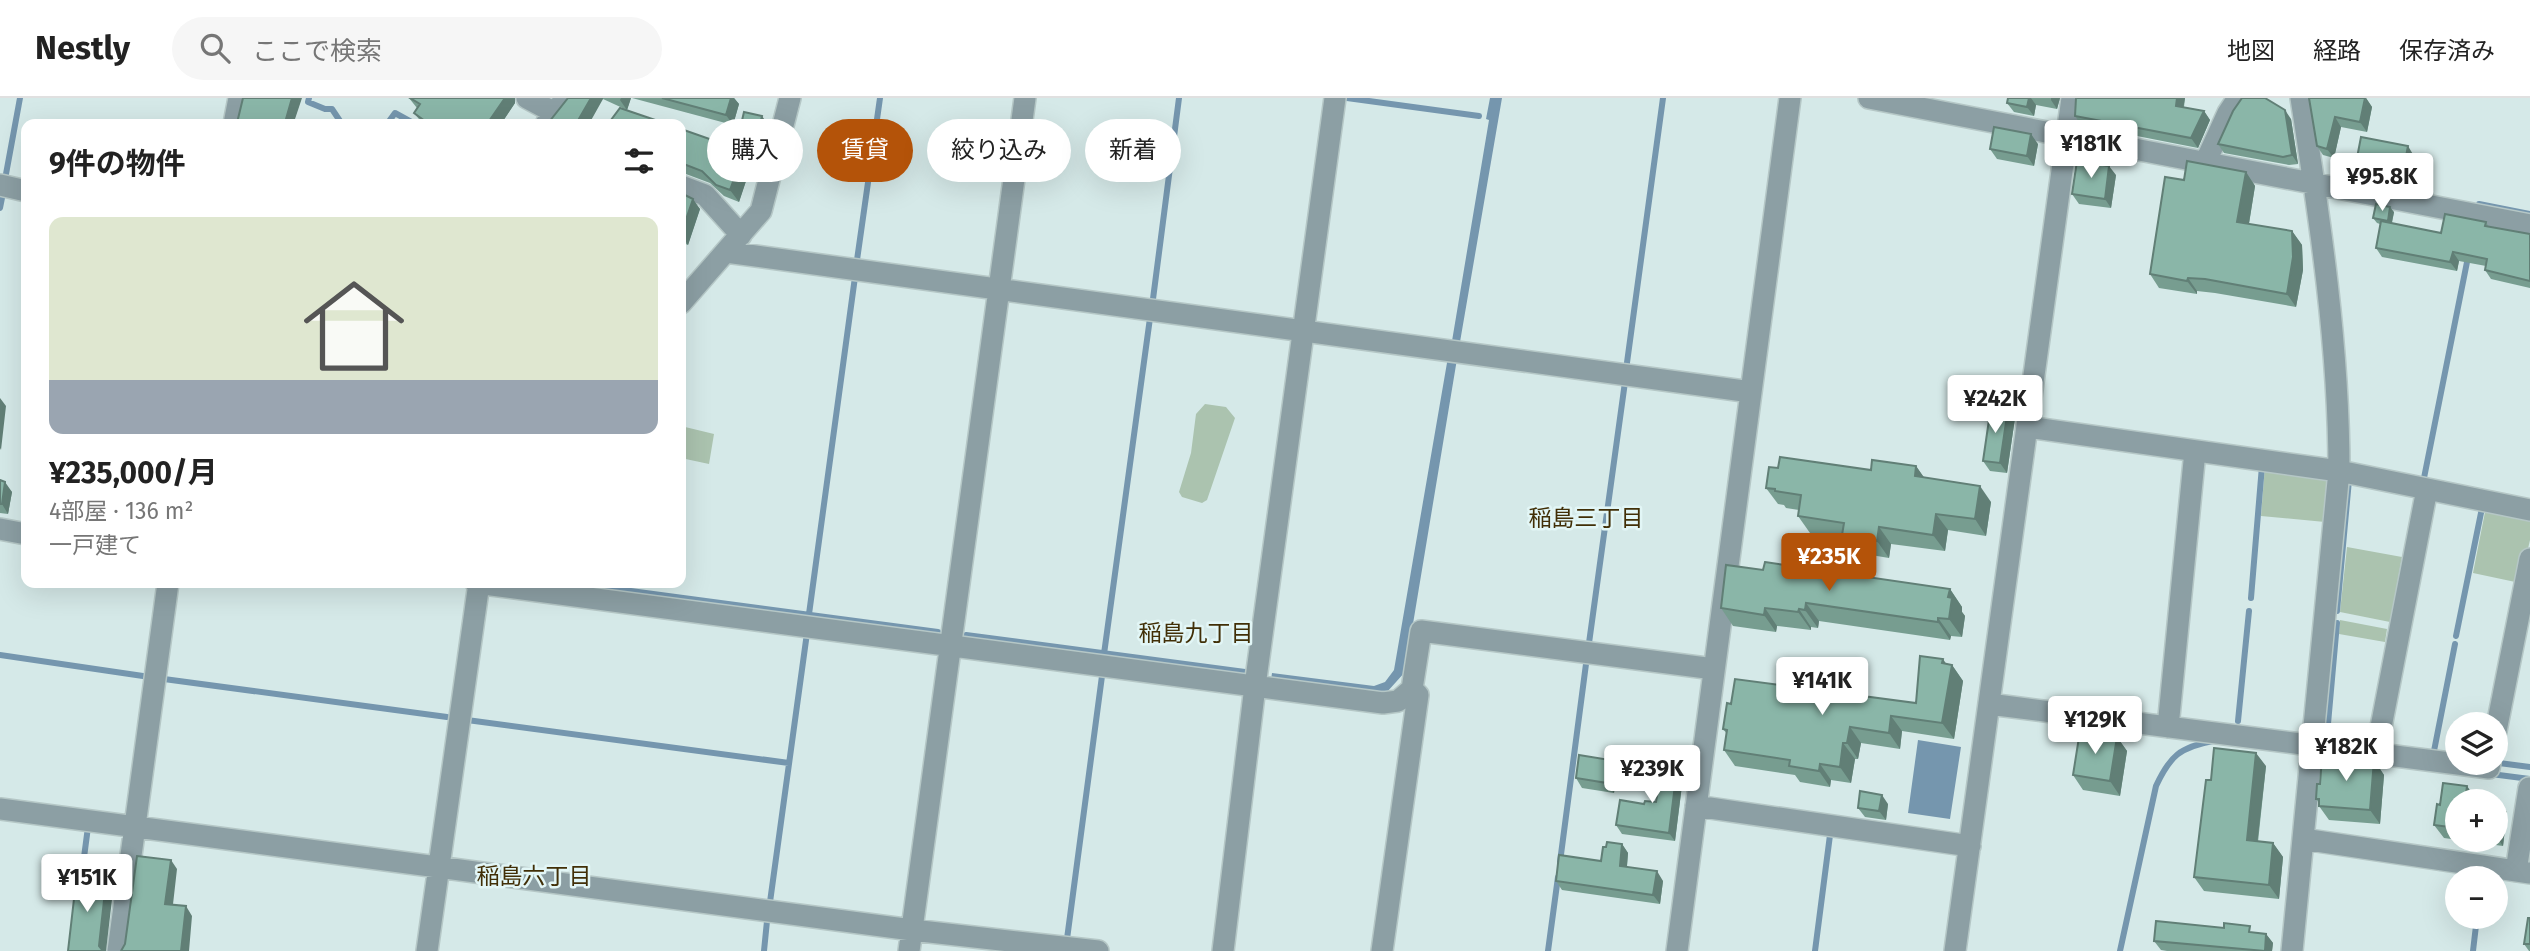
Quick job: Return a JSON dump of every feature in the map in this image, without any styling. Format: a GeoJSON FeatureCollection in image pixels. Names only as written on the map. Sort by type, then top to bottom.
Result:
{"type":"FeatureCollection","features":[{"type":"Feature","properties":{"kind":"street"},"geometry":{"type":"LineString","coordinates":[[235,119],[239,98]]}},
{"type":"Feature","properties":{"kind":"street"},"geometry":{"type":"LineString","coordinates":[[527,98],[554,116]]}},
{"type":"Feature","properties":{"kind":"street"},"geometry":{"type":"LineString","coordinates":[[689,282],[726,252],[761,211],[790,98]]}},
{"type":"Feature","properties":{"kind":"street"},"geometry":{"type":"LineString","coordinates":[[909,951],[1025,98]]}},
{"type":"Feature","properties":{"kind":"street"},"geometry":{"type":"LineString","coordinates":[[1223,951],[1255,686],[1335,98]]}},
{"type":"Feature","properties":{"kind":"street"},"geometry":{"type":"LineString","coordinates":[[1676,951],[1790,98]]}},
{"type":"Feature","properties":{"kind":"street"},"geometry":{"type":"LineString","coordinates":[[1869,98],[2530,225]]}},
{"type":"Feature","properties":{"kind":"street"},"geometry":{"type":"LineString","coordinates":[[1955,951],[2072,98]]}},
{"type":"Feature","properties":{"kind":"street"},"geometry":{"type":"LineString","coordinates":[[2205,163],[2228,113],[2238,98]]}},
{"type":"Feature","properties":{"kind":"street"},"geometry":{"type":"LineString","coordinates":[[2291,951],[2339,471],[2336,361],[2301,98]]}},
{"type":"Feature","properties":{"kind":"street"},"geometry":{"type":"LineString","coordinates":[[0,185],[21,190]]}},
{"type":"Feature","properties":{"kind":"street"},"geometry":{"type":"LineString","coordinates":[[686,188],[705,195],[741,235]]}},
{"type":"Feature","properties":{"kind":"street"},"geometry":{"type":"LineString","coordinates":[[726,252],[1751,392]]}},
{"type":"Feature","properties":{"kind":"street"},"geometry":{"type":"LineString","coordinates":[[2026,427],[2339,471],[2530,510]]}},
{"type":"Feature","properties":{"kind":"street"},"geometry":{"type":"LineString","coordinates":[[2168,727],[2195,451]]}},
{"type":"Feature","properties":{"kind":"street"},"geometry":{"type":"LineString","coordinates":[[2376,753],[2427,489]]}},
{"type":"Feature","properties":{"kind":"street"},"geometry":{"type":"LineString","coordinates":[[0,529],[21,533]]}},
{"type":"Feature","properties":{"kind":"street"},"geometry":{"type":"LineString","coordinates":[[2500,712],[2530,559]]}},
{"type":"Feature","properties":{"kind":"street"},"geometry":{"type":"LineString","coordinates":[[118,951],[167,588]]}},
{"type":"Feature","properties":{"kind":"street"},"geometry":{"type":"LineString","coordinates":[[427,951],[477,588]]}},
{"type":"Feature","properties":{"kind":"street"},"geometry":{"type":"LineString","coordinates":[[516,588],[1383,703],[1398,701],[1412,689],[1421,631],[1714,669]]}},
{"type":"Feature","properties":{"kind":"street"},"geometry":{"type":"LineString","coordinates":[[1382,951],[1418,695],[1412,689]]}},
{"type":"Feature","properties":{"kind":"street"},"geometry":{"type":"LineString","coordinates":[[1989,704],[2168,727],[2312,752],[2376,753],[2445,762]]}},
{"type":"Feature","properties":{"kind":"street"},"geometry":{"type":"LineString","coordinates":[[2303,839],[2523,872],[2529,788]]}},
{"type":"Feature","properties":{"kind":"street"},"geometry":{"type":"LineString","coordinates":[[1696,806],[1970,846]]}},
{"type":"Feature","properties":{"kind":"street"},"geometry":{"type":"LineString","coordinates":[[0,809],[912,930],[1098,951]]}},
{"type":"Feature","properties":{"kind":"green space"},"geometry":{"type":"Polygon","coordinates":[[[1205,404],[1226,407],[1235,418],[1207,500],[1202,503],[1182,497],[1179,492],[1191,453],[1196,414],[1205,404]]]}},
{"type":"Feature","properties":{"kind":"green space"},"geometry":{"type":"Polygon","coordinates":[[[686,427],[714,434],[709,464],[686,459],[686,427]]]}},
{"type":"Feature","properties":{"kind":"green space"},"geometry":{"type":"Polygon","coordinates":[[[2265,466],[2329,475],[2325,522],[2261,516],[2265,466]]]}},
{"type":"Feature","properties":{"kind":"green space"},"geometry":{"type":"Polygon","coordinates":[[[2486,507],[2530,516],[2530,540],[2520,583],[2473,573],[2486,507]]]}},
{"type":"Feature","properties":{"kind":"green space"},"geometry":{"type":"Polygon","coordinates":[[[2347,547],[2402,557],[2390,622],[2340,612],[2347,547]]]}},
{"type":"Feature","properties":{"kind":"green space"},"geometry":{"type":"Polygon","coordinates":[[[2340,620],[2387,629],[2385,642],[2339,634],[2340,620]]]}},
{"type":"Feature","properties":{"kind":"water"},"geometry":{"type":"Polygon","coordinates":[[[1490,98],[1502,98],[1460,342],[1452,341],[1489,120],[1486,119],[1490,98]]]}},
{"type":"Feature","properties":{"kind":"water"},"geometry":{"type":"Polygon","coordinates":[[[1448,357],[1457,359],[1405,672],[1387,692],[1377,694],[1271,680],[1272,673],[1374,686],[1385,682],[1394,670],[1448,357]]]}},
{"type":"Feature","properties":{"kind":"water"},"geometry":{"type":"Polygon","coordinates":[[[1918,740],[1961,747],[1950,819],[1908,813],[1918,740]]]}},
{"type":"Feature","properties":{"kind":"building"},"geometry":{"type":"Polygon","coordinates":[[[243,98],[292,98],[286,119],[238,119],[243,98]]]}},
{"type":"Feature","properties":{"kind":"building"},"geometry":{"type":"Polygon","coordinates":[[[410,98],[505,98],[490,119],[422,119],[414,113],[420,104],[410,98]]]}},
{"type":"Feature","properties":{"kind":"building"},"geometry":{"type":"Polygon","coordinates":[[[568,98],[591,98],[579,119],[551,119],[568,98]]]}},
{"type":"Feature","properties":{"kind":"building"},"geometry":{"type":"Polygon","coordinates":[[[662,98],[731,98],[726,115],[662,98]]]}},
{"type":"Feature","properties":{"kind":"building"},"geometry":{"type":"Polygon","coordinates":[[[2008,98],[2029,98],[2027,107],[2007,103],[2008,98]]]}},
{"type":"Feature","properties":{"kind":"building"},"geometry":{"type":"Polygon","coordinates":[[[2076,98],[2177,98],[2176,106],[2204,111],[2191,138],[2075,116],[2076,98]]]}},
{"type":"Feature","properties":{"kind":"building"},"geometry":{"type":"Polygon","coordinates":[[[2242,98],[2265,98],[2285,110],[2292,155],[2283,157],[2218,144],[2242,98]]]}},
{"type":"Feature","properties":{"kind":"building"},"geometry":{"type":"Polygon","coordinates":[[[2309,98],[2365,98],[2360,122],[2335,117],[2327,149],[2317,146],[2309,98]]]}},
{"type":"Feature","properties":{"kind":"building"},"geometry":{"type":"Polygon","coordinates":[[[620,108],[652,119],[612,119],[620,108]]]}},
{"type":"Feature","properties":{"kind":"building"},"geometry":{"type":"Polygon","coordinates":[[[744,112],[762,116],[761,119],[742,119],[744,112]]]}},
{"type":"Feature","properties":{"kind":"building"},"geometry":{"type":"Polygon","coordinates":[[[1994,127],[2031,134],[2027,156],[1990,149],[1994,127]]]}},
{"type":"Feature","properties":{"kind":"building"},"geometry":{"type":"Polygon","coordinates":[[[686,131],[707,138],[707,176],[686,165],[686,131]]]}},
{"type":"Feature","properties":{"kind":"building"},"geometry":{"type":"Polygon","coordinates":[[[2361,137],[2408,146],[2403,172],[2390,169],[2389,172],[2356,163],[2361,137]]]}},
{"type":"Feature","properties":{"kind":"building"},"geometry":{"type":"Polygon","coordinates":[[[2077,161],[2109,166],[2105,199],[2072,194],[2077,161]]]}},
{"type":"Feature","properties":{"kind":"building"},"geometry":{"type":"Polygon","coordinates":[[[2187,161],[2246,172],[2237,222],[2292,231],[2293,257],[2287,294],[2205,279],[2188,278],[2187,281],[2150,274],[2165,177],[2184,180],[2187,161]]]}},
{"type":"Feature","properties":{"kind":"building"},"geometry":{"type":"Polygon","coordinates":[[[713,182],[733,182],[730,190],[713,182]]]}},
{"type":"Feature","properties":{"kind":"building"},"geometry":{"type":"Polygon","coordinates":[[[686,196],[693,199],[686,219],[686,196]]]}},
{"type":"Feature","properties":{"kind":"building"},"geometry":{"type":"Polygon","coordinates":[[[2376,204],[2390,207],[2388,221],[2373,218],[2376,204]]]}},
{"type":"Feature","properties":{"kind":"building"},"geometry":{"type":"Polygon","coordinates":[[[2445,214],[2486,222],[2485,226],[2530,234],[2530,281],[2485,270],[2487,259],[2453,252],[2450,262],[2376,248],[2381,221],[2441,233],[2445,214]]]}},
{"type":"Feature","properties":{"kind":"building"},"geometry":{"type":"Polygon","coordinates":[[[1991,406],[2008,409],[2000,463],[1983,461],[1991,406]]]}},
{"type":"Feature","properties":{"kind":"building"},"geometry":{"type":"Polygon","coordinates":[[[1780,457],[1871,470],[1872,460],[1916,466],[1915,476],[1980,486],[1975,519],[1936,514],[1933,535],[1879,527],[1877,541],[1842,535],[1844,523],[1798,516],[1801,495],[1766,488],[1769,467],[1778,468],[1780,457]]]}},
{"type":"Feature","properties":{"kind":"building"},"geometry":{"type":"Polygon","coordinates":[[[0,480],[5,482],[2,504],[0,504],[0,480]]]}},
{"type":"Feature","properties":{"kind":"building"},"geometry":{"type":"Polygon","coordinates":[[[1765,562],[1950,589],[1948,597],[1952,598],[1949,619],[1938,618],[1938,622],[1806,603],[1805,610],[1799,609],[1798,612],[1765,608],[1764,615],[1721,608],[1726,565],[1763,570],[1765,562]]]}},
{"type":"Feature","properties":{"kind":"building"},"geometry":{"type":"Polygon","coordinates":[[[1920,656],[1943,659],[1942,663],[1952,665],[1942,723],[1891,716],[1889,733],[1850,727],[1847,743],[1843,743],[1840,767],[1820,764],[1819,771],[1789,766],[1790,760],[1724,750],[1727,730],[1723,729],[1727,703],[1731,704],[1735,679],[1916,703],[1920,656]]]}},
{"type":"Feature","properties":{"kind":"building"},"geometry":{"type":"Polygon","coordinates":[[[2080,731],[2117,737],[2110,781],[2073,775],[2080,731]]]}},
{"type":"Feature","properties":{"kind":"building"},"geometry":{"type":"Polygon","coordinates":[[[2214,748],[2256,753],[2247,840],[2273,843],[2269,885],[2194,877],[2206,780],[2211,780],[2214,748]]]}},
{"type":"Feature","properties":{"kind":"building"},"geometry":{"type":"Polygon","coordinates":[[[1579,755],[1610,760],[1607,783],[1576,778],[1579,755]]]}},
{"type":"Feature","properties":{"kind":"building"},"geometry":{"type":"Polygon","coordinates":[[[2322,757],[2374,760],[2370,810],[2319,806],[2319,799],[2316,799],[2322,757]]]}},
{"type":"Feature","properties":{"kind":"building"},"geometry":{"type":"Polygon","coordinates":[[[1663,759],[1678,761],[1669,833],[1616,825],[1620,800],[1644,804],[1645,801],[1656,802],[1663,759]]]}},
{"type":"Feature","properties":{"kind":"building"},"geometry":{"type":"Polygon","coordinates":[[[2443,783],[2467,786],[2467,789],[2445,789],[2445,826],[2434,825],[2437,804],[2440,805],[2443,783]]]}},
{"type":"Feature","properties":{"kind":"building"},"geometry":{"type":"Polygon","coordinates":[[[1860,791],[1882,795],[1879,811],[1858,808],[1860,791]]]}},
{"type":"Feature","properties":{"kind":"building"},"geometry":{"type":"Polygon","coordinates":[[[1607,842],[1622,844],[1620,866],[1657,871],[1653,895],[1556,881],[1559,855],[1601,861],[1603,847],[1606,847],[1607,842]]]}},
{"type":"Feature","properties":{"kind":"building"},"geometry":{"type":"Polygon","coordinates":[[[137,856],[171,860],[165,904],[186,906],[181,951],[121,951],[125,944],[137,856]]]}},
{"type":"Feature","properties":{"kind":"building"},"geometry":{"type":"Polygon","coordinates":[[[77,873],[98,876],[98,881],[106,882],[99,946],[103,951],[68,951],[77,873]]]}},
{"type":"Feature","properties":{"kind":"building"},"geometry":{"type":"Polygon","coordinates":[[[2528,918],[2530,944],[2524,944],[2528,918]]]}},
{"type":"Feature","properties":{"kind":"building"},"geometry":{"type":"Polygon","coordinates":[[[2156,921],[2224,928],[2224,923],[2250,926],[2249,932],[2266,934],[2265,951],[2154,941],[2156,921]]]}},
{"type":"Feature","properties":{"kind":"waterway"},"geometry":{"type":"LineString","coordinates":[[6,174],[20,98]]}},
{"type":"Feature","properties":{"kind":"waterway"},"geometry":{"type":"LineString","coordinates":[[309,98],[308,102],[332,109],[339,119]]}},
{"type":"Feature","properties":{"kind":"waterway"},"geometry":{"type":"LineString","coordinates":[[857,260],[880,98]]}},
{"type":"Feature","properties":{"kind":"waterway"},"geometry":{"type":"LineString","coordinates":[[1153,299],[1179,98]]}},
{"type":"Feature","properties":{"kind":"waterway"},"geometry":{"type":"LineString","coordinates":[[1347,98],[1479,116]]}},
{"type":"Feature","properties":{"kind":"waterway"},"geometry":{"type":"LineString","coordinates":[[1626,370],[1663,98]]}},
{"type":"Feature","properties":{"kind":"waterway"},"geometry":{"type":"LineString","coordinates":[[391,119],[395,113],[406,119]]}},
{"type":"Feature","properties":{"kind":"waterway"},"geometry":{"type":"LineString","coordinates":[[0,208],[3,193]]}},
{"type":"Feature","properties":{"kind":"waterway"},"geometry":{"type":"LineString","coordinates":[[2479,204],[2530,214]]}},
{"type":"Feature","properties":{"kind":"waterway"},"geometry":{"type":"LineString","coordinates":[[2423,483],[2468,257]]}},
{"type":"Feature","properties":{"kind":"waterway"},"geometry":{"type":"LineString","coordinates":[[809,614],[855,277],[851,276]]}},
{"type":"Feature","properties":{"kind":"waterway"},"geometry":{"type":"LineString","coordinates":[[1104,654],[1150,318]]}},
{"type":"Feature","properties":{"kind":"waterway"},"geometry":{"type":"LineString","coordinates":[[1589,643],[1625,382]]}},
{"type":"Feature","properties":{"kind":"waterway"},"geometry":{"type":"LineString","coordinates":[[2251,598],[2262,466]]}},
{"type":"Feature","properties":{"kind":"waterway"},"geometry":{"type":"LineString","coordinates":[[2337,611],[2349,480]]}},
{"type":"Feature","properties":{"kind":"waterway"},"geometry":{"type":"LineString","coordinates":[[2456,636],[2482,508]]}},
{"type":"Feature","properties":{"kind":"waterway"},"geometry":{"type":"LineString","coordinates":[[608,588],[938,632]]}},
{"type":"Feature","properties":{"kind":"waterway"},"geometry":{"type":"LineString","coordinates":[[2238,721],[2249,611]]}},
{"type":"Feature","properties":{"kind":"waterway"},"geometry":{"type":"LineString","coordinates":[[2327,735],[2337,623]]}},
{"type":"Feature","properties":{"kind":"waterway"},"geometry":{"type":"LineString","coordinates":[[770,902],[807,633]]}},
{"type":"Feature","properties":{"kind":"waterway"},"geometry":{"type":"LineString","coordinates":[[966,635],[1245,672]]}},
{"type":"Feature","properties":{"kind":"waterway"},"geometry":{"type":"LineString","coordinates":[[2434,751],[2455,644]]}},
{"type":"Feature","properties":{"kind":"waterway"},"geometry":{"type":"LineString","coordinates":[[0,655],[143,676]]}},
{"type":"Feature","properties":{"kind":"waterway"},"geometry":{"type":"LineString","coordinates":[[1560,862],[1586,664]]}},
{"type":"Feature","properties":{"kind":"waterway"},"geometry":{"type":"LineString","coordinates":[[1067,939],[1102,676]]}},
{"type":"Feature","properties":{"kind":"waterway"},"geometry":{"type":"LineString","coordinates":[[164,679],[447,717]]}},
{"type":"Feature","properties":{"kind":"waterway"},"geometry":{"type":"LineString","coordinates":[[467,720],[789,763]]}},
{"type":"Feature","properties":{"kind":"waterway"},"geometry":{"type":"LineString","coordinates":[[2120,951],[2156,786],[2177,754],[2192,746],[2213,741]]}},
{"type":"Feature","properties":{"kind":"waterway"},"geometry":{"type":"LineString","coordinates":[[2508,764],[2530,767]]}},
{"type":"Feature","properties":{"kind":"waterway"},"geometry":{"type":"LineString","coordinates":[[2499,775],[2530,779]]}},
{"type":"Feature","properties":{"kind":"waterway"},"geometry":{"type":"LineString","coordinates":[[81,880],[86,827]]}},
{"type":"Feature","properties":{"kind":"waterway"},"geometry":{"type":"LineString","coordinates":[[1815,951],[1830,835]]}},
{"type":"Feature","properties":{"kind":"waterway"},"geometry":{"type":"LineString","coordinates":[[1548,951],[1558,877]]}},
{"type":"Feature","properties":{"kind":"waterway"},"geometry":{"type":"LineString","coordinates":[[764,951],[767,921]]}},
{"type":"Feature","properties":{"kind":"waterway"},"geometry":{"type":"LineString","coordinates":[[2473,951],[2476,929]]}},
{"type":"Feature","properties":{"kind":"district","name":"稲島三丁目"},"geometry":{"type":"Point","coordinates":[1586,518]}},
{"type":"Feature","properties":{"kind":"district","name":"稲島九丁目"},"geometry":{"type":"Point","coordinates":[1196,633]}},
{"type":"Feature","properties":{"kind":"district","name":"稲島六丁目"},"geometry":{"type":"Point","coordinates":[534,876]}}]}
